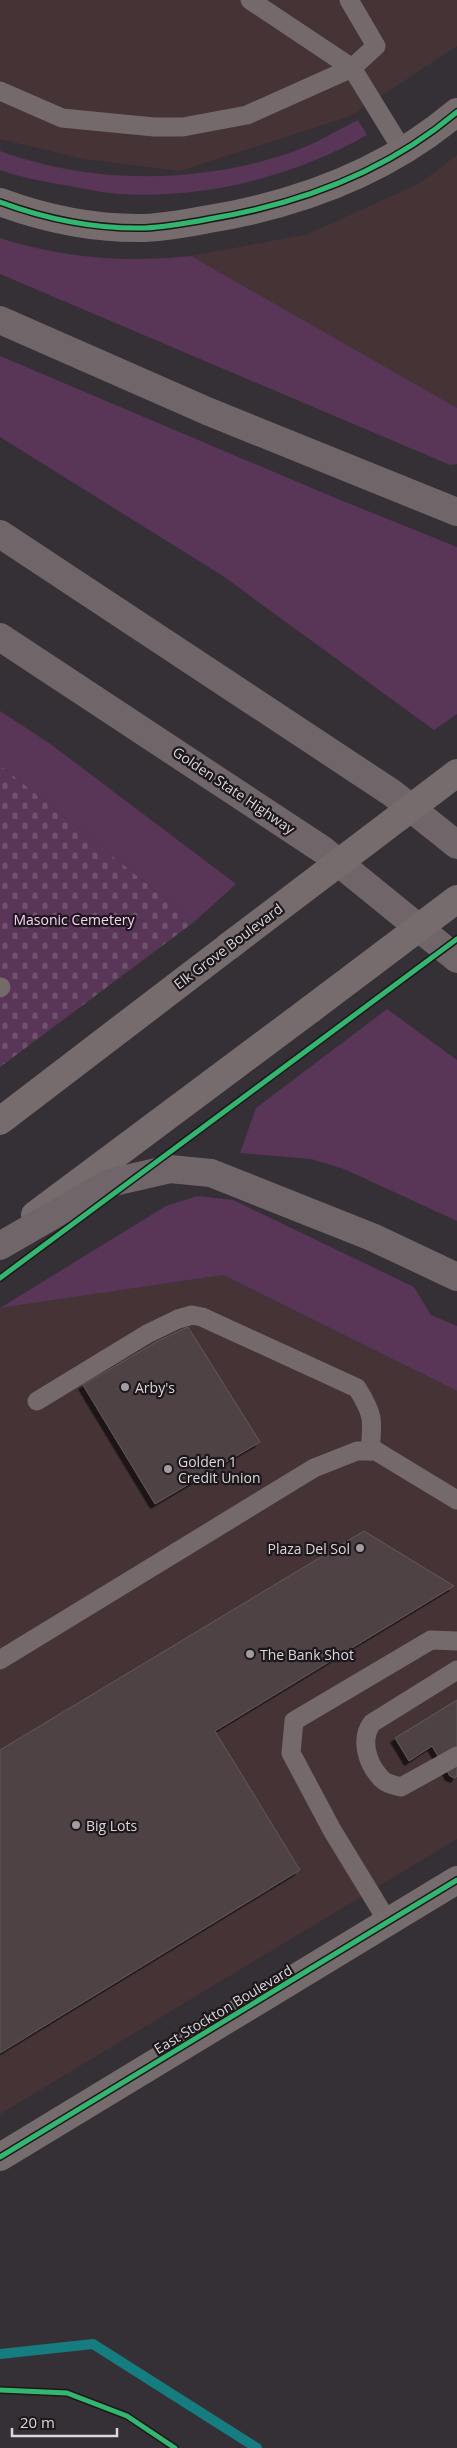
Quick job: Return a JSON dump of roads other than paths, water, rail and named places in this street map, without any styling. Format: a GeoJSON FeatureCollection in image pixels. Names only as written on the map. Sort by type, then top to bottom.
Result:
{"type":"FeatureCollection","features":[{"type":"Feature","properties":{"kind":"highway"},"geometry":{"type":"LineString","coordinates":[[0,320],[207,411],[457,512]]}},
{"type":"Feature","properties":{"kind":"highway"},"geometry":{"type":"LineString","coordinates":[[0,534],[392,794],[457,845]]}},
{"type":"Feature","properties":{"kind":"highway","name":"Golden State Highway"},"geometry":{"type":"LineString","coordinates":[[0,637],[323,850],[457,959]]}},
{"type":"Feature","properties":{"kind":"highway"},"geometry":{"type":"LineString","coordinates":[[0,647],[68,681]]}},
{"type":"Feature","properties":{"kind":"highway"},"geometry":{"type":"LineString","coordinates":[[0,1246],[109,1183],[170,1168],[211,1173],[372,1236],[457,1277]]}},
{"type":"Feature","properties":{"kind":"main road"},"geometry":{"type":"LineString","coordinates":[[0,202],[57,219],[104,226],[146,228],[238,214],[296,200],[339,185],[403,151],[436,130],[457,112]]}},
{"type":"Feature","properties":{"kind":"main road","name":"Elk Grove Boulevard"},"geometry":{"type":"LineString","coordinates":[[0,1121],[457,772]]}},
{"type":"Feature","properties":{"kind":"main road"},"geometry":{"type":"LineString","coordinates":[[0,1241],[457,899]]}},
{"type":"Feature","properties":{"kind":"main road","name":"East Stockton Boulevard"},"geometry":{"type":"LineString","coordinates":[[0,2157],[457,1880]]}},
{"type":"Feature","properties":{"kind":"lane"},"geometry":{"type":"LineString","coordinates":[[250,0],[352,68],[403,151]]}},
{"type":"Feature","properties":{"kind":"lane"},"geometry":{"type":"LineString","coordinates":[[0,91],[62,118],[154,127],[183,127],[247,115],[352,68],[376,46],[349,0]]}},
{"type":"Feature","properties":{"kind":"lane"},"geometry":{"type":"LineString","coordinates":[[38,1401],[147,1334],[178,1318],[192,1315],[202,1317],[357,1388],[370,1408],[373,1420],[370,1451]]}},
{"type":"Feature","properties":{"kind":"lane"},"geometry":{"type":"LineString","coordinates":[[0,1660],[314,1468],[357,1451],[376,1451],[457,1500]]}},
{"type":"Feature","properties":{"kind":"lane"},"geometry":{"type":"LineString","coordinates":[[388,1922],[332,1830],[291,1753],[294,1721],[431,1640],[457,1641]]}},
{"type":"Feature","properties":{"kind":"lane"},"geometry":{"type":"LineString","coordinates":[[457,1670],[372,1723],[366,1731],[365,1744],[369,1758],[380,1778],[388,1784],[401,1787],[457,1756]]}},
{"type":"Feature","properties":{"kind":"waterway"},"geometry":{"type":"LineString","coordinates":[[0,2354],[93,2344],[257,2448]]}},
{"type":"Feature","properties":{"kind":"place","name":"Arby's"},"geometry":{"type":"Point","coordinates":[125,1387]}},
{"type":"Feature","properties":{"kind":"place","name":"Golden 1 Credit Union"},"geometry":{"type":"Point","coordinates":[168,1469]}},
{"type":"Feature","properties":{"kind":"place","name":"Plaza Del Sol"},"geometry":{"type":"Point","coordinates":[360,1548]}},
{"type":"Feature","properties":{"kind":"place","name":"The Bank Shot"},"geometry":{"type":"Point","coordinates":[250,1654]}},
{"type":"Feature","properties":{"kind":"place","name":"Big Lots"},"geometry":{"type":"Point","coordinates":[76,1825]}},
{"type":"Feature","properties":{"kind":"park label","name":"Masonic Cemetery"},"geometry":{"type":"Point","coordinates":[74,919]}}]}
